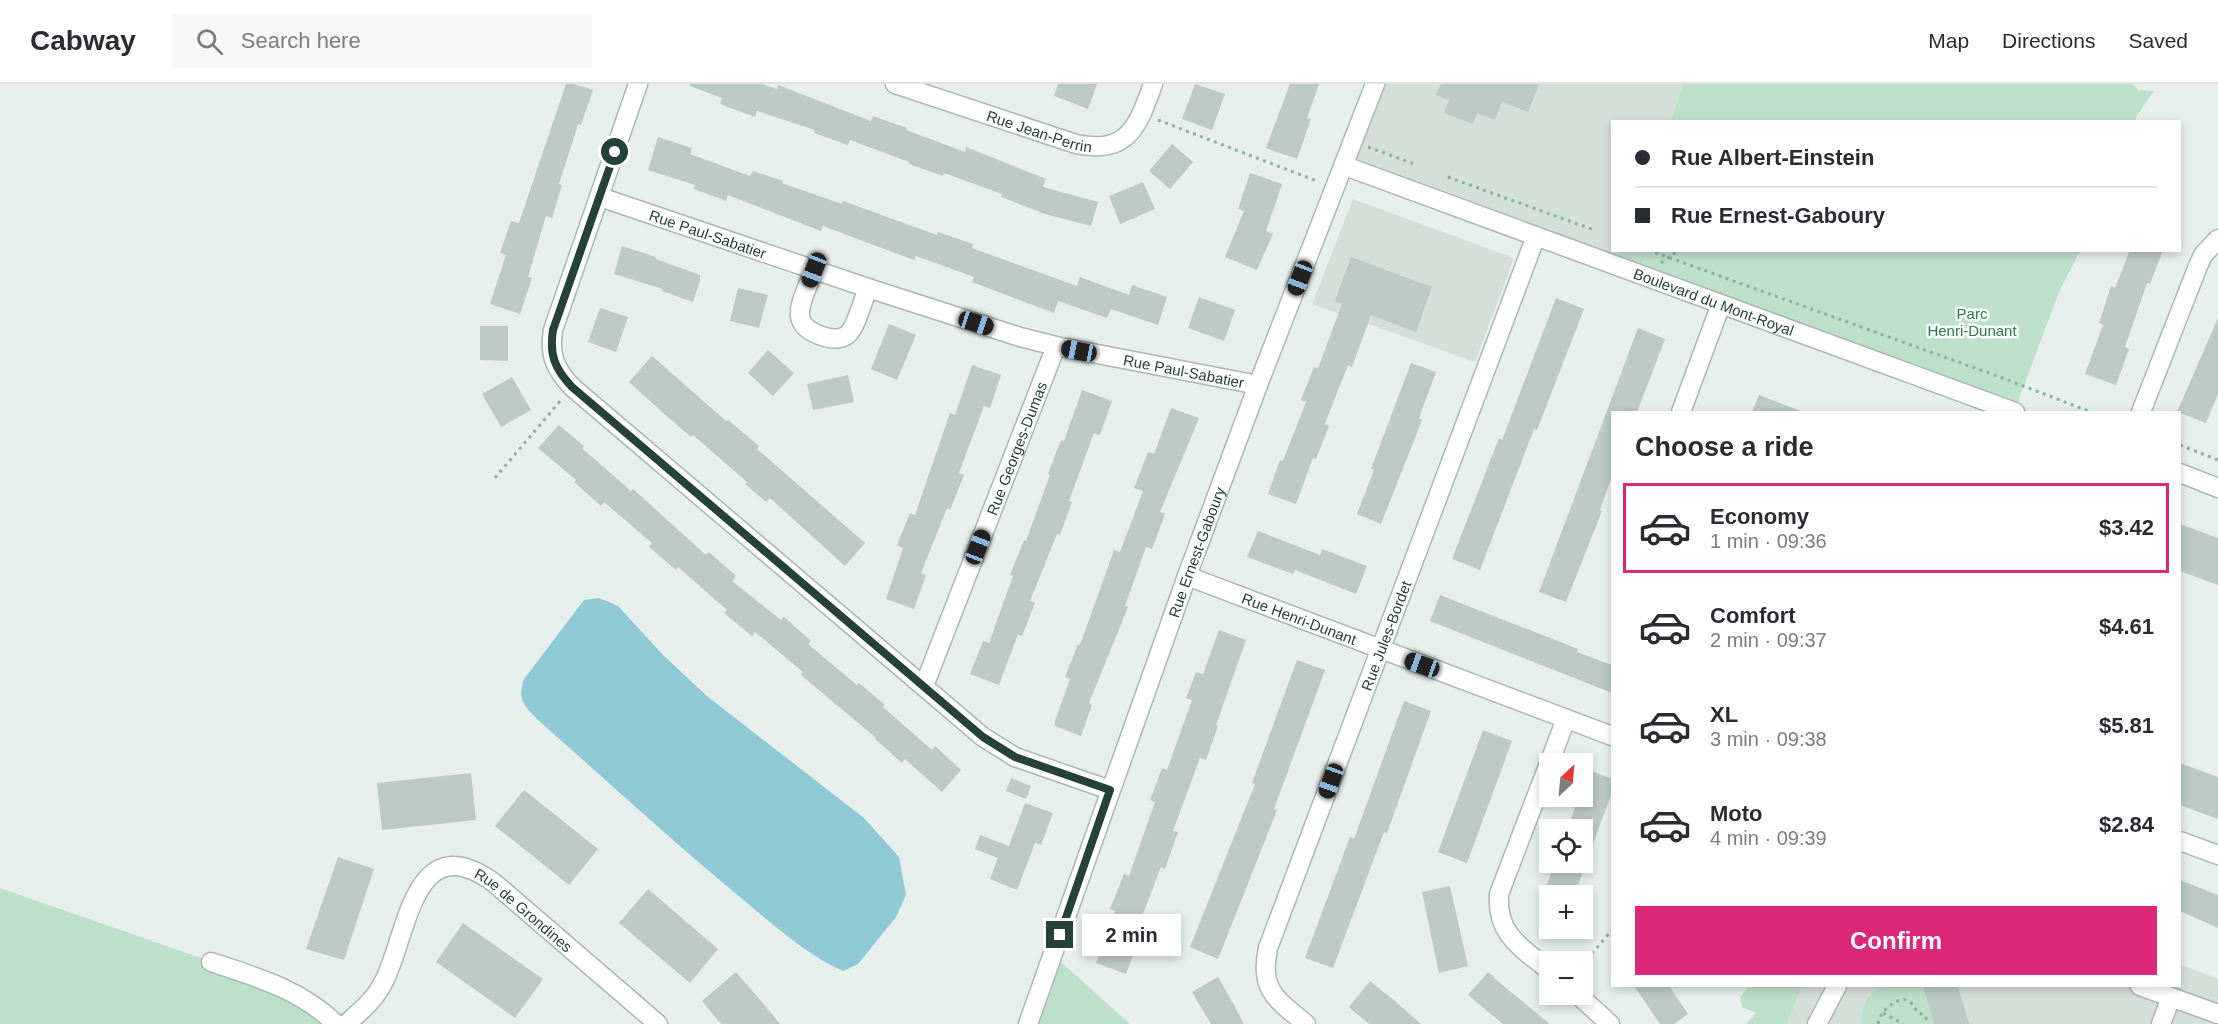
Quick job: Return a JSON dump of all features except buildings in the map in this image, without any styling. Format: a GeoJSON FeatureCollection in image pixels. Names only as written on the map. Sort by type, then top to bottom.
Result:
{"type":"FeatureCollection","features":[{"type":"Feature","properties":{"kind":"street"},"geometry":{"type":"LineString","coordinates":[[638,84],[553,330],[551,343],[554,364],[560,374],[572,387],[997,747],[1015,757],[1110,790]]}},
{"type":"Feature","properties":{"kind":"street","name":"Rue Jean-Perrin"},"geometry":{"type":"LineString","coordinates":[[895,84],[1091,147],[1105,147],[1127,137],[1142,114],[1153,84]]}},
{"type":"Feature","properties":{"kind":"street","name":"Rue Ernest-Gaboury"},"geometry":{"type":"LineString","coordinates":[[1028,1024],[1187,576],[1258,385],[1375,84]]}},
{"type":"Feature","properties":{"kind":"street","name":"Boulevard du Mont-Royal"},"geometry":{"type":"LineString","coordinates":[[1345,166],[2012,411]]}},
{"type":"Feature","properties":{"kind":"street","name":"Rue Paul-Sabatier"},"geometry":{"type":"LineString","coordinates":[[600,197],[1020,337],[1258,385]]}},
{"type":"Feature","properties":{"kind":"street","name":"Rue Jules-Bordet"},"geometry":{"type":"LineString","coordinates":[[1305,1024],[1270,990],[1265,977],[1264,964],[1268,948],[1536,236]]}},
{"type":"Feature","properties":{"kind":"street"},"geometry":{"type":"LineString","coordinates":[[2141,411],[2198,266],[2204,255],[2218,240]]}},
{"type":"Feature","properties":{"kind":"street"},"geometry":{"type":"LineString","coordinates":[[814,270],[800,314],[804,327],[810,333],[837,339],[845,336],[853,326],[868,288]]}},
{"type":"Feature","properties":{"kind":"street"},"geometry":{"type":"LineString","coordinates":[[1681,411],[1721,304]]}},
{"type":"Feature","properties":{"kind":"street","name":"Rue Georges-Dumas"},"geometry":{"type":"LineString","coordinates":[[924,686],[1056,346]]}},
{"type":"Feature","properties":{"kind":"street"},"geometry":{"type":"LineString","coordinates":[[2181,474],[2218,488]]}},
{"type":"Feature","properties":{"kind":"street","name":"Rue Henri-Dunant"},"geometry":{"type":"LineString","coordinates":[[1187,576],[1611,736]]}},
{"type":"Feature","properties":{"kind":"street"},"geometry":{"type":"LineString","coordinates":[[1539,962],[1506,933],[1498,908],[1499,894],[1566,719]]}},
{"type":"Feature","properties":{"kind":"street"},"geometry":{"type":"LineString","coordinates":[[2181,841],[2218,855]]}},
{"type":"Feature","properties":{"kind":"street","name":"Rue de Grondines"},"geometry":{"type":"LineString","coordinates":[[346,1024],[370,1003],[382,985],[419,887],[429,876],[440,869],[452,866],[480,872],[658,1024]]}},
{"type":"Feature","properties":{"kind":"street"},"geometry":{"type":"LineString","coordinates":[[211,962],[287,989],[322,1011],[336,1024]]}},
{"type":"Feature","properties":{"kind":"street"},"geometry":{"type":"LineString","coordinates":[[1817,1024],[1828,998],[1836,987]]}},
{"type":"Feature","properties":{"kind":"street"},"geometry":{"type":"LineString","coordinates":[[2143,987],[2218,1014]]}},
{"type":"Feature","properties":{"kind":"street"},"geometry":{"type":"LineString","coordinates":[[2161,1024],[2171,997]]}},
{"type":"Feature","properties":{"kind":"street"},"geometry":{"type":"LineString","coordinates":[[1589,1005],[1610,1024]]}},
{"type":"Feature","properties":{"kind":"path"},"geometry":{"type":"LineString","coordinates":[[1142,114],[1317,181]]}},
{"type":"Feature","properties":{"kind":"path"},"geometry":{"type":"LineString","coordinates":[[1368,147],[1417,165]]}},
{"type":"Feature","properties":{"kind":"path"},"geometry":{"type":"LineString","coordinates":[[1448,177],[1594,230]]}},
{"type":"Feature","properties":{"kind":"path"},"geometry":{"type":"LineString","coordinates":[[1562,226],[1565,219]]}},
{"type":"Feature","properties":{"kind":"path"},"geometry":{"type":"LineString","coordinates":[[1653,252],[2088,411]]}},
{"type":"Feature","properties":{"kind":"path"},"geometry":{"type":"LineString","coordinates":[[495,478],[572,387]]}},
{"type":"Feature","properties":{"kind":"path"},"geometry":{"type":"LineString","coordinates":[[2181,445],[2218,460]]}},
{"type":"Feature","properties":{"kind":"path"},"geometry":{"type":"LineString","coordinates":[[1593,952],[1611,931]]}},
{"type":"Feature","properties":{"kind":"path"},"geometry":{"type":"LineString","coordinates":[[1878,1024],[1883,1013],[1894,1002],[1904,999],[1913,1004],[1917,1012],[1924,1015],[1929,1024]]}},
{"type":"Feature","properties":{"kind":"path"},"geometry":{"type":"LineString","coordinates":[[1883,1013],[1903,1024]]}},
{"type":"Feature","properties":{"kind":"shaded area"},"geometry":{"type":"Polygon","coordinates":[[[1375,84],[1684,84],[1670,120],[1611,120],[1611,252],[1621,252],[1616,265],[1345,166],[1375,84]]]}},
{"type":"Feature","properties":{"kind":"shaded area"},"geometry":{"type":"Polygon","coordinates":[[[1353,199],[1514,258],[1475,362],[1312,304],[1353,199]]]}},
{"type":"Feature","properties":{"kind":"shaded area"},"geometry":{"type":"Polygon","coordinates":[[[2181,964],[2218,979],[2218,1024],[1783,1024],[1797,987],[2181,987],[2181,964]]]}},
{"type":"Feature","properties":{"kind":"green space"},"geometry":{"type":"Polygon","coordinates":[[[1684,84],[2132,84],[2139,90],[2154,91],[2136,120],[1670,120],[1684,84]]]}},
{"type":"Feature","properties":{"kind":"green space","name":"Parc Henri-Dunant"},"geometry":{"type":"Polygon","coordinates":[[[1620,252],[2079,252],[2059,292],[2014,411],[1979,411],[1983,402],[1616,265],[1620,252]]]}},
{"type":"Feature","properties":{"kind":"green space"},"geometry":{"type":"Polygon","coordinates":[[[0,888],[264,980],[336,1024],[0,1024],[0,888]]]}},
{"type":"Feature","properties":{"kind":"green space"},"geometry":{"type":"Polygon","coordinates":[[[1053,955],[1130,1024],[1028,1024],[1053,955]]]}},
{"type":"Feature","properties":{"kind":"green space"},"geometry":{"type":"Polygon","coordinates":[[[1748,987],[1802,987],[1787,1024],[1746,1024],[1756,1013],[1742,1007],[1740,997],[1748,987]]]}},
{"type":"Feature","properties":{"kind":"green space"},"geometry":{"type":"Polygon","coordinates":[[[1879,987],[1923,987],[1934,1024],[1861,1024],[1866,1002],[1879,987]]]}},
{"type":"Feature","properties":{"kind":"water"},"geometry":{"type":"Polygon","coordinates":[[[599,598],[618,606],[663,655],[708,697],[864,818],[899,857],[906,895],[896,917],[858,964],[843,971],[816,957],[790,938],[663,832],[538,720],[523,702],[521,692],[524,679],[584,600],[599,598]]]}},
{"type":"Feature","properties":{"kind":"route"},"geometry":{"type":"LineString","coordinates":[[615,152],[553,330],[551,353],[554,364],[572,387],[983,737],[1015,757],[1110,790],[1060,935]]}}]}
